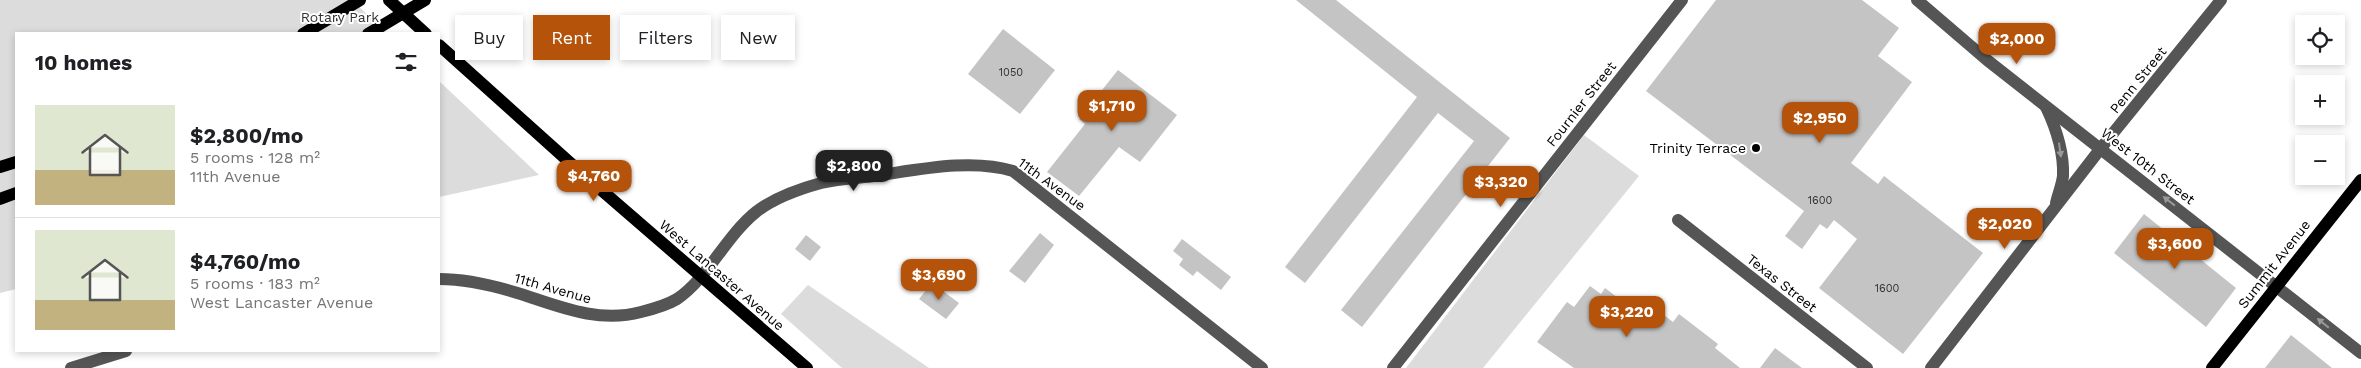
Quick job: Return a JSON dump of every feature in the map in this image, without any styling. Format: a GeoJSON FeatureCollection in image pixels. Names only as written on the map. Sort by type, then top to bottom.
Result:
{"type":"FeatureCollection","features":[{"type":"Feature","properties":{"kind":"main road"},"geometry":{"type":"LineString","coordinates":[[306,32],[360,0]]}},
{"type":"Feature","properties":{"kind":"main road"},"geometry":{"type":"LineString","coordinates":[[389,0],[424,32]]}},
{"type":"Feature","properties":{"kind":"main road"},"geometry":{"type":"LineString","coordinates":[[371,32],[425,0]]}},
{"type":"Feature","properties":{"kind":"main road","name":"West Lancaster Avenue"},"geometry":{"type":"LineString","coordinates":[[440,46],[577,169],[807,368]]}},
{"type":"Feature","properties":{"kind":"main road"},"geometry":{"type":"LineString","coordinates":[[0,167],[15,162]]}},
{"type":"Feature","properties":{"kind":"main road","name":"Summit Avenue"},"geometry":{"type":"LineString","coordinates":[[2212,368],[2361,180]]}},
{"type":"Feature","properties":{"kind":"main road"},"geometry":{"type":"LineString","coordinates":[[0,199],[15,194]]}},
{"type":"Feature","properties":{"kind":"street","name":"Fournier Street"},"geometry":{"type":"LineString","coordinates":[[1393,368],[1682,0]]}},
{"type":"Feature","properties":{"kind":"street","name":"West 10th Street"},"geometry":{"type":"LineString","coordinates":[[1918,0],[1987,60],[2046,104],[2361,353]]}},
{"type":"Feature","properties":{"kind":"street","name":"Penn Street"},"geometry":{"type":"LineString","coordinates":[[1931,368],[2101,148],[2221,0]]}},
{"type":"Feature","properties":{"kind":"street"},"geometry":{"type":"LineString","coordinates":[[2046,104],[2057,132],[2063,176],[2054,209]]}},
{"type":"Feature","properties":{"kind":"street","name":"11th Avenue"},"geometry":{"type":"LineString","coordinates":[[440,278],[459,279],[490,285],[579,313],[617,317],[654,308],[676,299],[689,288],[742,225],[757,212],[797,191],[823,183],[919,169],[996,166],[1013,170],[1262,368]]}},
{"type":"Feature","properties":{"kind":"street","name":"Texas Street"},"geometry":{"type":"LineString","coordinates":[[1678,220],[1867,368]]}},
{"type":"Feature","properties":{"kind":"street"},"geometry":{"type":"LineString","coordinates":[[70,368],[123,352]]}},
{"type":"Feature","properties":{"kind":"green space","name":"Rotary Park"},"geometry":{"type":"Polygon","coordinates":[[[0,0],[352,0],[386,32],[15,32],[15,289],[0,293],[0,0]]]}},
{"type":"Feature","properties":{"kind":"green space"},"geometry":{"type":"Polygon","coordinates":[[[440,82],[539,175],[440,197],[440,82]]]}},
{"type":"Feature","properties":{"kind":"green space"},"geometry":{"type":"Polygon","coordinates":[[[1584,135],[1639,176],[1483,368],[1406,368],[1584,135]]]}},
{"type":"Feature","properties":{"kind":"green space"},"geometry":{"type":"Polygon","coordinates":[[[808,285],[929,368],[842,368],[781,314],[808,285]]]}},
{"type":"Feature","properties":{"kind":"building"},"geometry":{"type":"Polygon","coordinates":[[[1296,0],[1336,0],[1510,138],[1362,327],[1341,310],[1474,141],[1438,113],[1305,283],[1285,267],[1417,97],[1296,0]]]}},
{"type":"Feature","properties":{"kind":"building"},"geometry":{"type":"Polygon","coordinates":[[[1716,0],[1862,0],[1899,28],[1878,56],[1912,82],[1851,163],[1878,184],[1884,176],[1983,253],[1903,354],[1819,288],[1857,239],[1834,220],[1827,229],[1820,224],[1802,249],[1785,236],[1804,211],[1646,91],[1716,0]]]}},
{"type":"Feature","properties":{"kind":"building"},"geometry":{"type":"Polygon","coordinates":[[[1003,29],[1055,70],[1020,114],[968,74],[1003,29]]]}},
{"type":"Feature","properties":{"kind":"building"},"geometry":{"type":"Polygon","coordinates":[[[1118,70],[1177,115],[1140,162],[1119,147],[1079,196],[1047,172],[1085,124],[1079,119],[1118,70]]]}},
{"type":"Feature","properties":{"kind":"building"},"geometry":{"type":"Polygon","coordinates":[[[2144,214],[2236,288],[2206,327],[2114,253],[2144,214]]]}},
{"type":"Feature","properties":{"kind":"building"},"geometry":{"type":"Polygon","coordinates":[[[1040,233],[1054,245],[1025,283],[1009,271],[1040,233]]]}},
{"type":"Feature","properties":{"kind":"building"},"geometry":{"type":"Polygon","coordinates":[[[806,235],[821,247],[810,261],[795,249],[806,235]]]}},
{"type":"Feature","properties":{"kind":"building"},"geometry":{"type":"Polygon","coordinates":[[[1182,239],[1231,277],[1221,290],[1197,271],[1193,276],[1179,265],[1183,259],[1173,251],[1182,239]]]}},
{"type":"Feature","properties":{"kind":"building"},"geometry":{"type":"Polygon","coordinates":[[[932,283],[959,303],[946,319],[919,299],[932,283]]]}},
{"type":"Feature","properties":{"kind":"building"},"geometry":{"type":"Polygon","coordinates":[[[1590,286],[1601,294],[1605,288],[1651,323],[1660,312],[1673,322],[1679,314],[1718,344],[1715,348],[1740,368],[1574,368],[1537,342],[1567,302],[1574,307],[1590,286]]]}},
{"type":"Feature","properties":{"kind":"building"},"geometry":{"type":"Polygon","coordinates":[[[2291,335],[2332,368],[2265,368],[2291,335]]]}},
{"type":"Feature","properties":{"kind":"building"},"geometry":{"type":"Polygon","coordinates":[[[1775,348],[1802,368],[1760,368],[1775,348]]]}},
{"type":"Feature","properties":{"kind":"place","name":"Trinity Terrace"},"geometry":{"type":"Point","coordinates":[1756,148]}}]}
